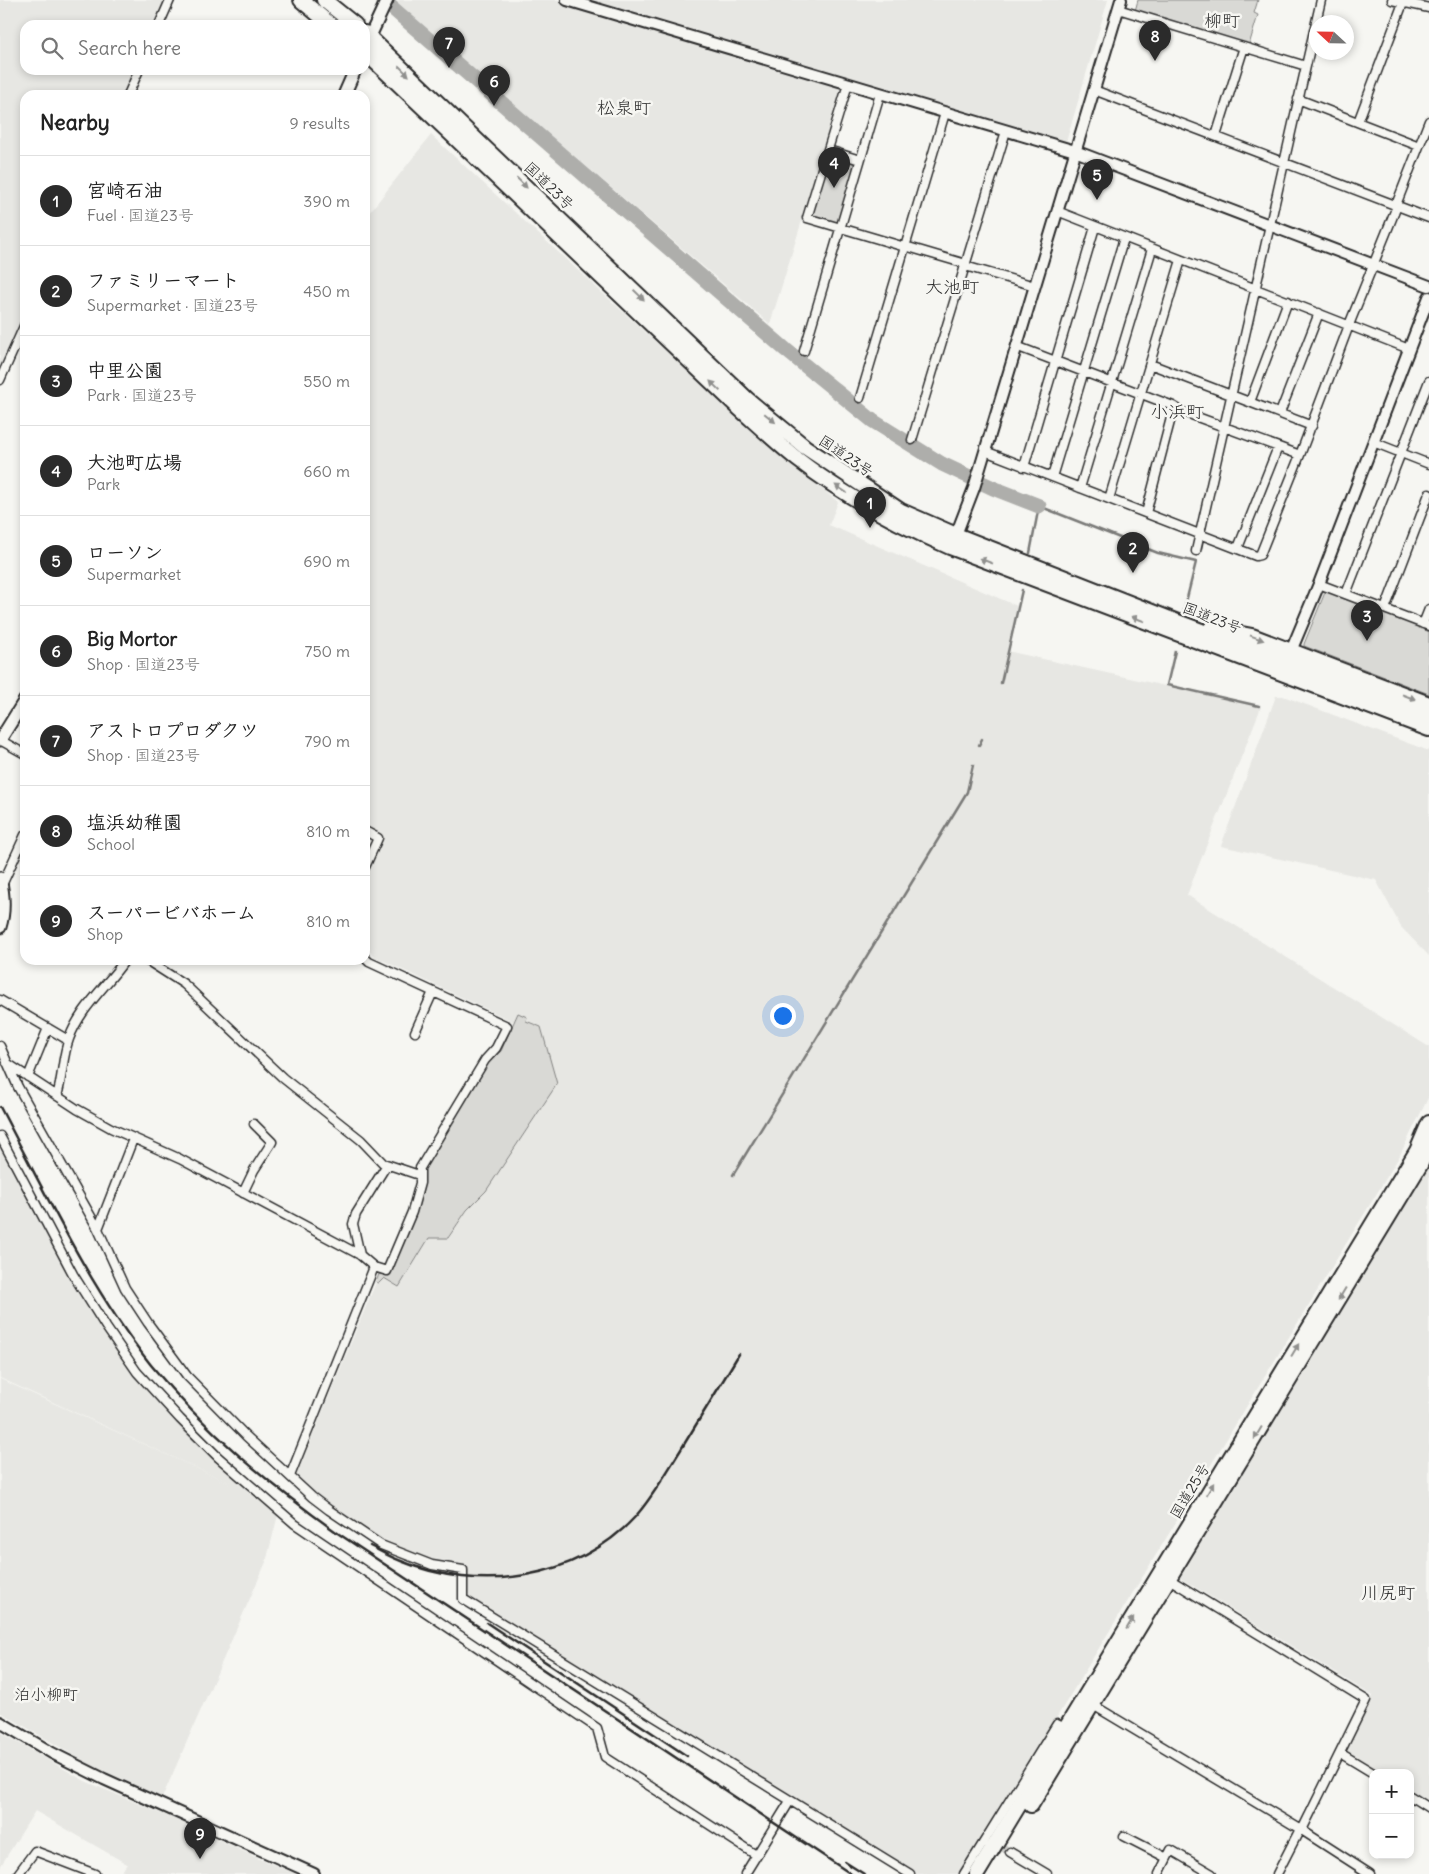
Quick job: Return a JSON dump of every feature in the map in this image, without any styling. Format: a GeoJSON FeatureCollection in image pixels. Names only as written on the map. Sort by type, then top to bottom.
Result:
{"type":"FeatureCollection","features":[{"type":"Feature","properties":{"kind":"highway"},"geometry":{"type":"LineString","coordinates":[[301,0],[325,20]]}},
{"type":"Feature","properties":{"kind":"highway"},"geometry":{"type":"LineString","coordinates":[[324,0],[349,20]]}},
{"type":"Feature","properties":{"kind":"highway","name":"国道23号"},"geometry":{"type":"LineString","coordinates":[[370,43],[755,406],[805,447],[856,482],[953,541]]}},
{"type":"Feature","properties":{"kind":"highway","name":"国道23号"},"geometry":{"type":"LineString","coordinates":[[370,57],[739,408],[798,459],[847,493],[894,521],[953,541],[1429,729]]}},
{"type":"Feature","properties":{"kind":"highway"},"geometry":{"type":"LineString","coordinates":[[1173,627],[1252,636],[1429,704]]}},
{"type":"Feature","properties":{"kind":"highway"},"geometry":{"type":"LineString","coordinates":[[1173,627],[1279,681],[1429,739]]}},
{"type":"Feature","properties":{"kind":"highway","name":"国道23号"},"geometry":{"type":"LineString","coordinates":[[1173,627],[1429,717]]}},
{"type":"Feature","properties":{"kind":"highway","name":"国道25号"},"geometry":{"type":"LineString","coordinates":[[978,1874],[1417,1151],[1429,1123]]}},
{"type":"Feature","properties":{"kind":"highway","name":"国道25号"},"geometry":{"type":"LineString","coordinates":[[988,1874],[1093,1705],[1410,1182],[1429,1146]]}},
{"type":"Feature","properties":{"kind":"main road"},"geometry":{"type":"LineString","coordinates":[[370,32],[385,5]]}},
{"type":"Feature","properties":{"kind":"main road"},"geometry":{"type":"LineString","coordinates":[[346,90],[353,75]]}},
{"type":"Feature","properties":{"kind":"main road"},"geometry":{"type":"LineString","coordinates":[[0,740],[20,708]]}},
{"type":"Feature","properties":{"kind":"main road"},"geometry":{"type":"LineString","coordinates":[[0,927],[4,909],[1,882]]}},
{"type":"Feature","properties":{"kind":"street"},"geometry":{"type":"LineString","coordinates":[[161,20],[170,0]]}},
{"type":"Feature","properties":{"kind":"street"},"geometry":{"type":"LineString","coordinates":[[566,0],[1075,151],[1429,286]]}},
{"type":"Feature","properties":{"kind":"street"},"geometry":{"type":"LineString","coordinates":[[1196,550],[1320,0]]}},
{"type":"Feature","properties":{"kind":"street"},"geometry":{"type":"LineString","coordinates":[[1392,0],[1429,8]]}},
{"type":"Feature","properties":{"kind":"street"},"geometry":{"type":"LineString","coordinates":[[1358,122],[1403,2]]}},
{"type":"Feature","properties":{"kind":"street"},"geometry":{"type":"LineString","coordinates":[[953,541],[974,488],[1119,4],[1306,66]]}},
{"type":"Feature","properties":{"kind":"street"},"geometry":{"type":"LineString","coordinates":[[1216,136],[1244,46]]}},
{"type":"Feature","properties":{"kind":"street"},"geometry":{"type":"LineString","coordinates":[[130,90],[137,75]]}},
{"type":"Feature","properties":{"kind":"street"},"geometry":{"type":"LineString","coordinates":[[848,84],[807,218],[1035,286]]}},
{"type":"Feature","properties":{"kind":"street"},"geometry":{"type":"LineString","coordinates":[[1094,90],[1429,218]]}},
{"type":"Feature","properties":{"kind":"street"},"geometry":{"type":"LineString","coordinates":[[804,350],[880,94]]}},
{"type":"Feature","properties":{"kind":"street"},"geometry":{"type":"LineString","coordinates":[[1298,98],[1419,146]]}},
{"type":"Feature","properties":{"kind":"street"},"geometry":{"type":"LineString","coordinates":[[860,398],[945,113]]}},
{"type":"Feature","properties":{"kind":"street"},"geometry":{"type":"LineString","coordinates":[[985,452],[1142,513],[1146,512],[1256,556],[1260,555],[1312,426],[1372,265],[1429,121]]}},
{"type":"Feature","properties":{"kind":"street"},"geometry":{"type":"LineString","coordinates":[[912,440],[1006,131]]}},
{"type":"Feature","properties":{"kind":"street"},"geometry":{"type":"LineString","coordinates":[[828,150],[860,160]]}},
{"type":"Feature","properties":{"kind":"street"},"geometry":{"type":"LineString","coordinates":[[1057,212],[1409,348]]}},
{"type":"Feature","properties":{"kind":"street"},"geometry":{"type":"LineString","coordinates":[[1024,467],[1095,227]]}},
{"type":"Feature","properties":{"kind":"street"},"geometry":{"type":"LineString","coordinates":[[1052,478],[1124,238]]}},
{"type":"Feature","properties":{"kind":"street"},"geometry":{"type":"LineString","coordinates":[[1080,488],[1152,249]]}},
{"type":"Feature","properties":{"kind":"street"},"geometry":{"type":"LineString","coordinates":[[1109,500],[1181,260]]}},
{"type":"Feature","properties":{"kind":"street"},"geometry":{"type":"LineString","coordinates":[[1291,651],[1319,584],[1429,297]]}},
{"type":"Feature","properties":{"kind":"street"},"geometry":{"type":"LineString","coordinates":[[1250,402],[1288,301]]}},
{"type":"Feature","properties":{"kind":"street"},"geometry":{"type":"LineString","coordinates":[[1280,413],[1318,313]]}},
{"type":"Feature","properties":{"kind":"street"},"geometry":{"type":"LineString","coordinates":[[0,380],[20,335]]}},
{"type":"Feature","properties":{"kind":"street"},"geometry":{"type":"LineString","coordinates":[[1016,346],[1300,455]]}},
{"type":"Feature","properties":{"kind":"street"},"geometry":{"type":"LineString","coordinates":[[1150,364],[1312,426]]}},
{"type":"Feature","properties":{"kind":"street"},"geometry":{"type":"LineString","coordinates":[[1346,594],[1429,381]]}},
{"type":"Feature","properties":{"kind":"street"},"geometry":{"type":"LineString","coordinates":[[1146,512],[1172,414],[1176,408]]}},
{"type":"Feature","properties":{"kind":"street"},"geometry":{"type":"LineString","coordinates":[[1373,442],[1429,464]]}},
{"type":"Feature","properties":{"kind":"street"},"geometry":{"type":"LineString","coordinates":[[1238,548],[1278,446]]}},
{"type":"Feature","properties":{"kind":"street"},"geometry":{"type":"LineString","coordinates":[[1384,609],[1429,494]]}},
{"type":"Feature","properties":{"kind":"street"},"geometry":{"type":"LineString","coordinates":[[1319,584],[1426,625],[1429,609]]}},
{"type":"Feature","properties":{"kind":"street"},"geometry":{"type":"LineString","coordinates":[[0,740],[20,751]]}},
{"type":"Feature","properties":{"kind":"street"},"geometry":{"type":"LineString","coordinates":[[370,834],[378,838],[370,856]]}},
{"type":"Feature","properties":{"kind":"street"},"geometry":{"type":"LineString","coordinates":[[1,882],[20,845]]}},
{"type":"Feature","properties":{"kind":"street"},"geometry":{"type":"LineString","coordinates":[[7,1063],[77,1109],[133,1139],[180,1159],[360,1255],[374,1267],[387,1271],[412,1212],[420,1183],[420,1168],[485,1060],[496,1048],[507,1026],[370,962]]}},
{"type":"Feature","properties":{"kind":"street"},"geometry":{"type":"LineString","coordinates":[[57,1096],[68,1040],[82,1012],[121,965]]}},
{"type":"Feature","properties":{"kind":"street"},"geometry":{"type":"LineString","coordinates":[[155,965],[184,984],[283,1078],[361,1140],[386,1166],[419,1175]]}},
{"type":"Feature","properties":{"kind":"street"},"geometry":{"type":"LineString","coordinates":[[415,1032],[433,992]]}},
{"type":"Feature","properties":{"kind":"street"},"geometry":{"type":"LineString","coordinates":[[0,1000],[68,1040]]}},
{"type":"Feature","properties":{"kind":"street"},"geometry":{"type":"LineString","coordinates":[[28,1077],[48,1028]]}},
{"type":"Feature","properties":{"kind":"street"},"geometry":{"type":"LineString","coordinates":[[0,1046],[18,1087],[98,1229],[125,1288],[148,1323],[182,1369],[223,1414],[312,1498],[381,1544],[411,1558],[440,1567],[463,1570],[464,1599],[790,1802],[910,1874]]}},
{"type":"Feature","properties":{"kind":"street"},"geometry":{"type":"LineString","coordinates":[[243,1193],[254,1170],[272,1142],[254,1124]]}},
{"type":"Feature","properties":{"kind":"street"},"geometry":{"type":"LineString","coordinates":[[0,1136],[74,1276],[106,1327],[137,1372],[218,1458],[295,1524],[598,1728],[605,1757],[756,1855]]}},
{"type":"Feature","properties":{"kind":"street"},"geometry":{"type":"LineString","coordinates":[[98,1229],[133,1139]]}},
{"type":"Feature","properties":{"kind":"street"},"geometry":{"type":"LineString","coordinates":[[360,1255],[353,1224],[356,1214],[386,1166]]}},
{"type":"Feature","properties":{"kind":"street"},"geometry":{"type":"LineString","coordinates":[[290,1476],[374,1267]]}},
{"type":"Feature","properties":{"kind":"street"},"geometry":{"type":"LineString","coordinates":[[1169,1579],[1366,1700],[1301,1830],[1276,1874]]}},
{"type":"Feature","properties":{"kind":"street"},"geometry":{"type":"LineString","coordinates":[[1093,1705],[1301,1830],[1370,1874]]}},
{"type":"Feature","properties":{"kind":"street"},"geometry":{"type":"LineString","coordinates":[[0,1722],[52,1753],[104,1779],[314,1874]]}},
{"type":"Feature","properties":{"kind":"street"},"geometry":{"type":"LineString","coordinates":[[964,1874],[1057,1724],[1066,1729]]}},
{"type":"Feature","properties":{"kind":"street"},"geometry":{"type":"LineString","coordinates":[[1340,1753],[1369,1771]]}},
{"type":"Feature","properties":{"kind":"street"},"geometry":{"type":"LineString","coordinates":[[1414,1799],[1429,1808]]}},
{"type":"Feature","properties":{"kind":"street"},"geometry":{"type":"LineString","coordinates":[[745,1874],[790,1802]]}},
{"type":"Feature","properties":{"kind":"street"},"geometry":{"type":"LineString","coordinates":[[1124,1836],[1167,1858]]}},
{"type":"Feature","properties":{"kind":"street"},"geometry":{"type":"LineString","coordinates":[[1159,1874],[1171,1850],[1207,1873]]}},
{"type":"Feature","properties":{"kind":"street"},"geometry":{"type":"LineString","coordinates":[[18,1874],[35,1851],[74,1871],[95,1874]]}},
{"type":"Feature","properties":{"kind":"street"},"geometry":{"type":"LineString","coordinates":[[1010,1852],[1043,1873]]}},
{"type":"Feature","properties":{"kind":"shaded area"},"geometry":{"type":"Polygon","coordinates":[[[0,0],[166,0],[157,20],[20,20],[20,75],[132,75],[125,90],[20,90],[20,323],[0,367],[0,0]]]}},
{"type":"Feature","properties":{"kind":"shaded area"},"geometry":{"type":"Polygon","coordinates":[[[399,0],[1108,0],[1066,142],[846,78],[770,324],[397,4],[399,0]]]}},
{"type":"Feature","properties":{"kind":"shaded area"},"geometry":{"type":"Polygon","coordinates":[[[1138,0],[1258,0],[1254,13],[1258,15],[1249,45],[1135,11],[1138,0]]]}},
{"type":"Feature","properties":{"kind":"shaded area"},"geometry":{"type":"Polygon","coordinates":[[[431,135],[759,437],[838,502],[829,525],[1017,606],[1007,651],[1261,707],[1187,895],[1429,1047],[1429,1096],[1399,1157],[961,1874],[917,1874],[468,1598],[466,1565],[425,1558],[380,1538],[343,1515],[297,1480],[296,1476],[376,1282],[379,1283],[384,1278],[399,1287],[429,1237],[449,1238],[467,1210],[486,1191],[541,1027],[526,1021],[518,1014],[514,1022],[373,956],[370,953],[370,865],[383,835],[370,829],[370,212],[431,135]]]}},
{"type":"Feature","properties":{"kind":"shaded area"},"geometry":{"type":"Polygon","coordinates":[[[831,155],[856,162],[838,221],[835,224],[813,216],[811,213],[831,155]]]}},
{"type":"Feature","properties":{"kind":"shaded area"},"geometry":{"type":"Polygon","coordinates":[[[1326,590],[1429,630],[1429,694],[1304,646],[1326,590]]]}},
{"type":"Feature","properties":{"kind":"shaded area"},"geometry":{"type":"Polygon","coordinates":[[[1276,696],[1283,696],[1429,751],[1429,956],[1401,927],[1376,880],[1221,846],[1276,696]]]}},
{"type":"Feature","properties":{"kind":"shaded area"},"geometry":{"type":"Polygon","coordinates":[[[518,1013],[527,1017],[526,1021],[541,1027],[557,1084],[486,1191],[467,1210],[448,1238],[429,1238],[399,1287],[384,1278],[379,1283],[376,1282],[379,1274],[387,1274],[406,1236],[420,1197],[424,1169],[488,1063],[501,1051],[518,1013]]]}},
{"type":"Feature","properties":{"kind":"shaded area"},"geometry":{"type":"Polygon","coordinates":[[[0,1145],[82,1294],[105,1332],[137,1375],[246,1487],[248,1492],[268,1501],[279,1511],[266,1562],[162,1798],[87,1763],[0,1712],[0,1379],[238,1487],[0,1378],[0,1145]]]}},
{"type":"Feature","properties":{"kind":"shaded area"},"geometry":{"type":"Polygon","coordinates":[[[1429,1167],[1429,1804],[1414,1795],[1414,1769],[1371,1769],[1345,1753],[1373,1696],[1180,1578],[1429,1167]]]}},
{"type":"Feature","properties":{"kind":"shaded area"},"geometry":{"type":"Polygon","coordinates":[[[0,1732],[85,1781],[297,1874],[120,1874],[127,1864],[35,1811],[0,1867],[0,1732]]]}},
{"type":"Feature","properties":{"kind":"waterway"},"geometry":{"type":"LineString","coordinates":[[383,0],[786,350],[873,421],[942,464],[993,488],[1039,506]]}},
{"type":"Feature","properties":{"kind":"waterway"},"geometry":{"type":"LineString","coordinates":[[1030,553],[1039,506],[1158,553],[1196,562],[1184,610]]}},
{"type":"Feature","properties":{"kind":"waterway"},"geometry":{"type":"LineString","coordinates":[[1001,683],[1022,590]]}},
{"type":"Feature","properties":{"kind":"waterway"},"geometry":{"type":"LineString","coordinates":[[1175,651],[1167,685],[1259,706]]}},
{"type":"Feature","properties":{"kind":"waterway"},"geometry":{"type":"LineString","coordinates":[[979,745],[982,739]]}},
{"type":"Feature","properties":{"kind":"waterway"},"geometry":{"type":"LineString","coordinates":[[733,1175],[967,792],[973,765]]}},
{"type":"Feature","properties":{"kind":"tunnel"},"geometry":{"type":"LineString","coordinates":[[993,1842],[1010,1852]]}},
{"type":"Feature","properties":{"kind":"railway"},"geometry":{"type":"LineString","coordinates":[[0,1107],[88,1272],[129,1335],[172,1389],[239,1456],[339,1534],[851,1874]]}},
{"type":"Feature","properties":{"kind":"railway"},"geometry":{"type":"LineString","coordinates":[[370,1546],[397,1559],[431,1571],[462,1577],[494,1578],[526,1575],[556,1567],[585,1555],[611,1538],[635,1517],[648,1501],[739,1354]]}},
{"type":"Feature","properties":{"kind":"railway"},"geometry":{"type":"LineString","coordinates":[[487,1623],[687,1756]]}},
{"type":"Feature","properties":{"kind":"railway"},"geometry":{"type":"LineString","coordinates":[[845,1862],[864,1874]]}},
{"type":"Feature","properties":{"kind":"place","name":"塩浜幼稚園"},"geometry":{"type":"Point","coordinates":[1155,61]}},
{"type":"Feature","properties":{"kind":"place","name":"アストロプロダクツ"},"geometry":{"type":"Point","coordinates":[449,68]}},
{"type":"Feature","properties":{"kind":"place","name":"Big Mortor"},"geometry":{"type":"Point","coordinates":[494,106]}},
{"type":"Feature","properties":{"kind":"place","name":"大池町広場"},"geometry":{"type":"Point","coordinates":[834,188]}},
{"type":"Feature","properties":{"kind":"place","name":"ローソン"},"geometry":{"type":"Point","coordinates":[1097,200]}},
{"type":"Feature","properties":{"kind":"place","name":"宮崎石油"},"geometry":{"type":"Point","coordinates":[870,528]}},
{"type":"Feature","properties":{"kind":"place","name":"ファミリーマート"},"geometry":{"type":"Point","coordinates":[1133,573]}},
{"type":"Feature","properties":{"kind":"place","name":"中里公園"},"geometry":{"type":"Point","coordinates":[1367,641]}},
{"type":"Feature","properties":{"kind":"place","name":"スーパービバホーム"},"geometry":{"type":"Point","coordinates":[200,1859]}},
{"type":"Feature","properties":{"kind":"district","name":"柳町"},"geometry":{"type":"Point","coordinates":[1222,21]}},
{"type":"Feature","properties":{"kind":"district","name":"松泉町"},"geometry":{"type":"Point","coordinates":[624,108]}},
{"type":"Feature","properties":{"kind":"district","name":"大池町"},"geometry":{"type":"Point","coordinates":[952,287]}},
{"type":"Feature","properties":{"kind":"district","name":"小浜町"},"geometry":{"type":"Point","coordinates":[1177,412]}},
{"type":"Feature","properties":{"kind":"district","name":"川尻町"},"geometry":{"type":"Point","coordinates":[1388,1593]}},
{"type":"Feature","properties":{"kind":"district","name":"泊小柳町"},"geometry":{"type":"Point","coordinates":[46,1694]}}]}
